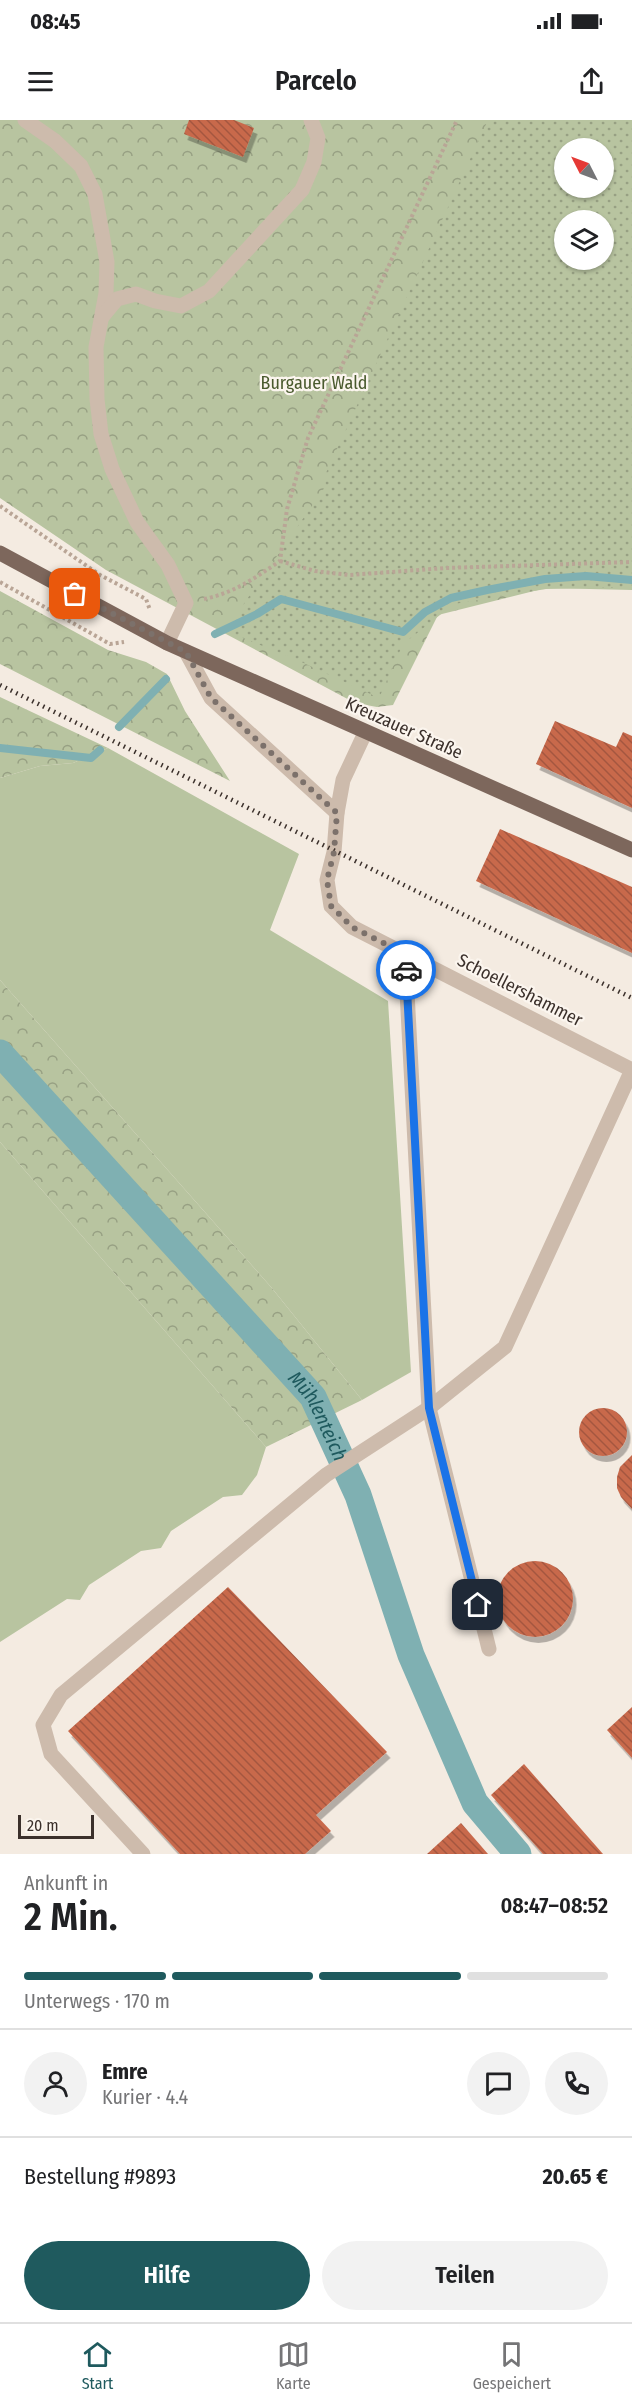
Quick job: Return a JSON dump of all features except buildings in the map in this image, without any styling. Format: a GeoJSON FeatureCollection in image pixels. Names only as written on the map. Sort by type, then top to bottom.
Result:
{"type":"FeatureCollection","features":[{"type":"Feature","properties":{"kind":"main road","name":"Kreuzauer Straße"},"geometry":{"type":"LineString","coordinates":[[0,553],[186,652],[632,850]]}},
{"type":"Feature","properties":{"kind":"lane"},"geometry":{"type":"LineString","coordinates":[[25,120],[55,141],[81,166],[95,194],[107,262],[106,293],[96,346],[96,399],[104,443],[112,469],[137,522],[168,565],[186,603],[164,641]]}},
{"type":"Feature","properties":{"kind":"lane"},"geometry":{"type":"LineString","coordinates":[[100,319],[117,299],[136,294],[155,301],[181,306],[209,291],[302,190],[314,162],[318,138],[311,120]]}},
{"type":"Feature","properties":{"kind":"lane"},"geometry":{"type":"LineString","coordinates":[[186,652],[211,698],[337,813]]}},
{"type":"Feature","properties":{"kind":"lane","name":"Schoellershammer"},"geometry":{"type":"LineString","coordinates":[[365,733],[343,780],[337,813],[334,852],[327,880],[331,906],[352,927],[632,1070]]}},
{"type":"Feature","properties":{"kind":"lane"},"geometry":{"type":"LineString","coordinates":[[405,954],[429,1408],[489,1649]]}},
{"type":"Feature","properties":{"kind":"lane"},"geometry":{"type":"LineString","coordinates":[[143,1854],[51,1754],[43,1725],[61,1695],[326,1475],[361,1450],[429,1408],[505,1347],[632,1070]]}},
{"type":"Feature","properties":{"kind":"path"},"geometry":{"type":"LineString","coordinates":[[186,603],[223,595],[244,586],[280,561],[287,509],[308,438],[457,120]]}},
{"type":"Feature","properties":{"kind":"path"},"geometry":{"type":"LineString","coordinates":[[0,506],[100,575],[146,599],[164,641],[110,644],[0,582]]}},
{"type":"Feature","properties":{"kind":"path"},"geometry":{"type":"LineString","coordinates":[[280,561],[315,571],[349,575],[446,568],[632,562]]}},
{"type":"Feature","properties":{"kind":"green space","name":"Burgauer Wald"},"geometry":{"type":"Polygon","coordinates":[[[0,120],[632,120],[632,590],[546,588],[438,615],[393,705],[377,707],[355,703],[106,570],[0,498],[0,120]]]}},
{"type":"Feature","properties":{"kind":"green space","name":"Burgauer Wald"},"geometry":{"type":"Polygon","coordinates":[[[488,120],[632,120],[632,587],[546,589],[454,604],[403,644],[379,698],[295,659],[233,634],[229,625],[325,487],[326,473],[488,120]]]}},
{"type":"Feature","properties":{"kind":"green space"},"geometry":{"type":"Polygon","coordinates":[[[0,591],[108,650],[146,662],[167,674],[185,711],[230,781],[0,664],[0,591]]]}},
{"type":"Feature","properties":{"kind":"green space"},"geometry":{"type":"Polygon","coordinates":[[[0,697],[108,748],[73,763],[40,766],[0,778],[0,697]]]}},
{"type":"Feature","properties":{"kind":"green space"},"geometry":{"type":"Polygon","coordinates":[[[108,748],[299,854],[270,930],[388,1001],[411,1372],[362,1400],[271,1287],[0,980],[0,778],[40,766],[73,763],[108,748]]]}},
{"type":"Feature","properties":{"kind":"green space"},"geometry":{"type":"Polygon","coordinates":[[[0,980],[271,1287],[362,1400],[266,1447],[0,1142],[0,980]]]}},
{"type":"Feature","properties":{"kind":"green space"},"geometry":{"type":"Polygon","coordinates":[[[0,1142],[266,1447],[257,1475],[242,1495],[223,1497],[171,1531],[161,1548],[141,1551],[89,1585],[80,1600],[67,1599],[0,1642],[0,1142]]]}},
{"type":"Feature","properties":{"kind":"waterway"},"geometry":{"type":"LineString","coordinates":[[215,634],[257,614],[281,599],[403,632],[425,612],[451,598],[545,579],[586,576],[632,580]]}},
{"type":"Feature","properties":{"kind":"waterway"},"geometry":{"type":"LineString","coordinates":[[119,727],[166,679]]}},
{"type":"Feature","properties":{"kind":"waterway"},"geometry":{"type":"LineString","coordinates":[[0,748],[91,758],[100,750]]}},
{"type":"Feature","properties":{"kind":"waterway","name":"Mühlenteich"},"geometry":{"type":"LineString","coordinates":[[0,1053],[313,1397],[358,1495],[411,1655],[475,1803],[518,1854]]}},
{"type":"Feature","properties":{"kind":"railway"},"geometry":{"type":"LineString","coordinates":[[0,685],[632,998]]}},
{"type":"Feature","properties":{"kind":"way so far"},"geometry":{"type":"LineString","coordinates":[[75,594],[186,652],[211,698],[337,813],[334,852],[327,880],[331,906],[352,927],[405,954],[406,970]]}},
{"type":"Feature","properties":{"kind":"route"},"geometry":{"type":"LineString","coordinates":[[406,970],[429,1408],[478,1605]]}}]}
